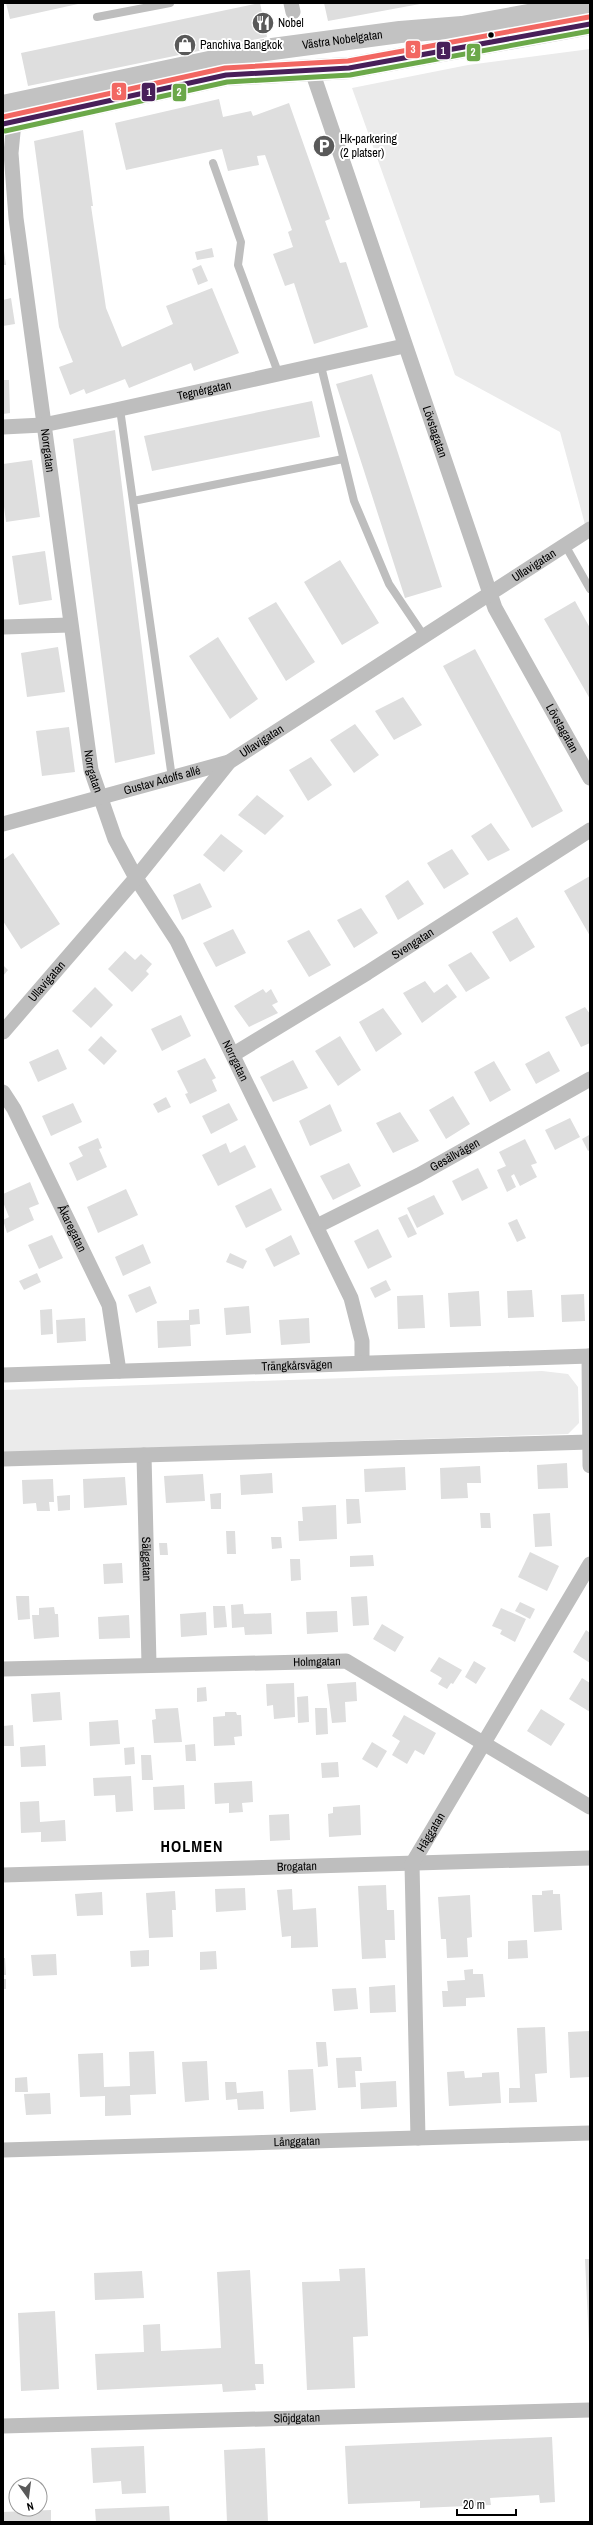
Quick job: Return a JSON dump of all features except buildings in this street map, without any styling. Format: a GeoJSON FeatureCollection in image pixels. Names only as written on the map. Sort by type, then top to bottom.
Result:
{"type":"FeatureCollection","features":[{"type":"Feature","properties":{"kind":"main road","name":"Västra Nobelgatan"},"geometry":{"type":"LineString","coordinates":[[7,117],[265,50],[400,32],[462,27],[590,4]]}},
{"type":"Feature","properties":{"kind":"main road"},"geometry":{"type":"LineString","coordinates":[[7,117],[226,75],[273,71],[312,71],[349,68],[590,24]]}},
{"type":"Feature","properties":{"kind":"street","name":"Lövstagatan"},"geometry":{"type":"LineString","coordinates":[[312,71],[404,346],[495,608],[590,778]]}},
{"type":"Feature","properties":{"kind":"street","name":"Norrgatan"},"geometry":{"type":"LineString","coordinates":[[7,117],[12,181],[43,425],[91,770],[115,839],[136,878],[177,941],[234,1054],[351,1298],[362,1342],[362,1364]]}},
{"type":"Feature","properties":{"kind":"street","name":"Tegnérgatan"},"geometry":{"type":"LineString","coordinates":[[3,427],[43,425],[321,366],[404,346]]}},
{"type":"Feature","properties":{"kind":"street","name":"Ullavigatan"},"geometry":{"type":"LineString","coordinates":[[3,1032],[136,878],[229,762],[590,529]]}},
{"type":"Feature","properties":{"kind":"street"},"geometry":{"type":"LineString","coordinates":[[3,627],[70,625]]}},
{"type":"Feature","properties":{"kind":"street","name":"Gustav Adolfs allé"},"geometry":{"type":"LineString","coordinates":[[3,824],[229,762]]}},
{"type":"Feature","properties":{"kind":"street","name":"Svengatan"},"geometry":{"type":"LineString","coordinates":[[234,1054],[361,977],[590,830]]}},
{"type":"Feature","properties":{"kind":"street","name":"Gesällvägen"},"geometry":{"type":"LineString","coordinates":[[317,1226],[338,1218],[419,1175],[590,1079]]}},
{"type":"Feature","properties":{"kind":"street","name":"Åkaregatan"},"geometry":{"type":"LineString","coordinates":[[3,1092],[14,1109],[109,1305],[119,1371]]}},
{"type":"Feature","properties":{"kind":"street"},"geometry":{"type":"LineString","coordinates":[[590,1356],[590,1466]]}},
{"type":"Feature","properties":{"kind":"street","name":"Trängkårsvägen"},"geometry":{"type":"LineString","coordinates":[[3,1375],[590,1356]]}},
{"type":"Feature","properties":{"kind":"street"},"geometry":{"type":"LineString","coordinates":[[3,1459],[590,1442]]}},
{"type":"Feature","properties":{"kind":"street","name":"Sälggatan"},"geometry":{"type":"LineString","coordinates":[[144,1455],[148,1664]]}},
{"type":"Feature","properties":{"kind":"street","name":"Häggatan"},"geometry":{"type":"LineString","coordinates":[[418,2138],[412,1864],[590,1564]]}},
{"type":"Feature","properties":{"kind":"street","name":"Holmgatan"},"geometry":{"type":"LineString","coordinates":[[3,1669],[148,1664],[346,1661],[590,1806]]}},
{"type":"Feature","properties":{"kind":"street","name":"Brogatan"},"geometry":{"type":"LineString","coordinates":[[3,1875],[590,1858]]}},
{"type":"Feature","properties":{"kind":"street","name":"Långgatan"},"geometry":{"type":"LineString","coordinates":[[3,2150],[590,2133]]}},
{"type":"Feature","properties":{"kind":"street","name":"Slöjdgatan"},"geometry":{"type":"LineString","coordinates":[[3,2426],[590,2410]]}},
{"type":"Feature","properties":{"kind":"lane"},"geometry":{"type":"LineString","coordinates":[[97,17],[170,3]]}},
{"type":"Feature","properties":{"kind":"lane"},"geometry":{"type":"LineString","coordinates":[[213,163],[241,242],[238,265],[279,375]]}},
{"type":"Feature","properties":{"kind":"lane"},"geometry":{"type":"LineString","coordinates":[[321,366],[354,501],[389,584],[424,636]]}},
{"type":"Feature","properties":{"kind":"lane"},"geometry":{"type":"LineString","coordinates":[[120,409],[172,778]]}},
{"type":"Feature","properties":{"kind":"lane"},"geometry":{"type":"LineString","coordinates":[[133,501],[343,459]]}},
{"type":"Feature","properties":{"kind":"lane"},"geometry":{"type":"LineString","coordinates":[[565,545],[590,589]]}},
{"type":"Feature","properties":{"kind":"shaded area"},"geometry":{"type":"Polygon","coordinates":[[[590,49],[590,543],[560,432],[455,375],[352,88],[468,65],[590,49]]]}},
{"type":"Feature","properties":{"kind":"shaded area"},"geometry":{"type":"Polygon","coordinates":[[[542,1371],[568,1374],[578,1387],[579,1423],[568,1434],[3,1453],[3,1390],[542,1371]]]}},
{"type":"Feature","properties":{"kind":"transit line","name":"3"},"geometry":{"type":"LineString","coordinates":[[3,117],[225,68],[348,61],[589,17]]}},
{"type":"Feature","properties":{"kind":"transit line","name":"1"},"geometry":{"type":"LineString","coordinates":[[3,124],[226,75],[349,68],[590,24]]}},
{"type":"Feature","properties":{"kind":"transit line","name":"2"},"geometry":{"type":"LineString","coordinates":[[5,131],[227,82],[350,75],[590,31]]}},
{"type":"Feature","properties":{"kind":"place","name":"Nobel"},"geometry":{"type":"Point","coordinates":[263,23]}},
{"type":"Feature","properties":{"kind":"place","name":"Panchiva Bangkok"},"geometry":{"type":"Point","coordinates":[185,45]}},
{"type":"Feature","properties":{"kind":"place","name":"Hk-parkering (2 platser)"},"geometry":{"type":"Point","coordinates":[324,146]}},
{"type":"Feature","properties":{"kind":"district","name":"HOLMEN"},"geometry":{"type":"Point","coordinates":[192,1846]}}]}
